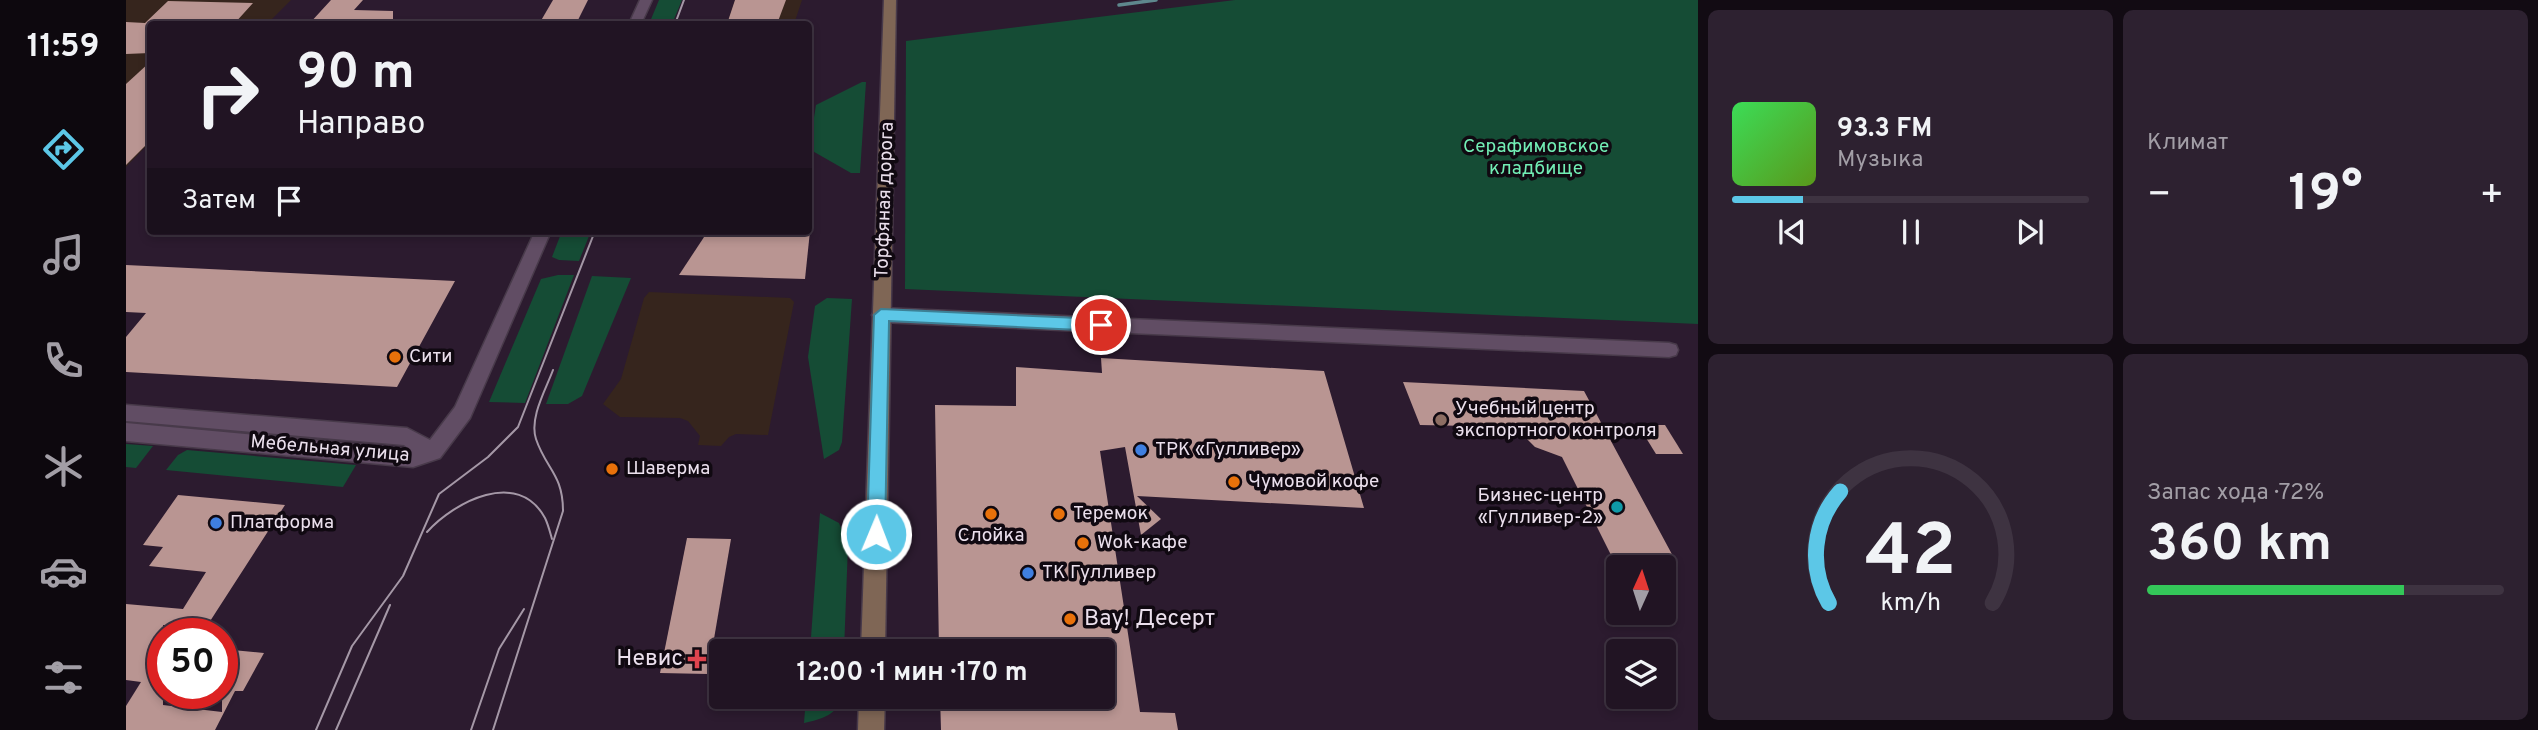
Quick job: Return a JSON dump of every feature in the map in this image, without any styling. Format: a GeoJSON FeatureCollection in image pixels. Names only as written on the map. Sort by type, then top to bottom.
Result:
{"type":"FeatureCollection","features":[{"type":"Feature","properties":{"kind":"main road","name":"Торфяная дорога"},"geometry":{"type":"LineString","coordinates":[[873,639],[890,0]]}},
{"type":"Feature","properties":{"kind":"main road"},"geometry":{"type":"LineString","coordinates":[[871,730],[872,709]]}},
{"type":"Feature","properties":{"kind":"street"},"geometry":{"type":"LineString","coordinates":[[636,21],[646,0]]}},
{"type":"Feature","properties":{"kind":"street"},"geometry":{"type":"LineString","coordinates":[[433,452],[463,412],[541,235]]}},
{"type":"Feature","properties":{"kind":"street"},"geometry":{"type":"LineString","coordinates":[[881,315],[1669,350]]}},
{"type":"Feature","properties":{"kind":"street","name":"Мебельная улица"},"geometry":{"type":"LineString","coordinates":[[126,413],[407,437],[433,452]]}},
{"type":"Feature","properties":{"kind":"street","name":"Мебельная улица"},"geometry":{"type":"LineString","coordinates":[[126,432],[413,458],[433,452]]}},
{"type":"Feature","properties":{"kind":"shaded area"},"geometry":{"type":"Polygon","coordinates":[[[126,0],[291,0],[270,21],[147,21],[147,145],[126,167],[126,0]]]}},
{"type":"Feature","properties":{"kind":"shaded area"},"geometry":{"type":"Polygon","coordinates":[[[735,0],[802,0],[795,21],[728,21],[735,0]]]}},
{"type":"Feature","properties":{"kind":"shaded area"},"geometry":{"type":"Polygon","coordinates":[[[649,292],[790,298],[794,302],[768,435],[736,434],[721,446],[698,445],[700,436],[688,421],[680,418],[620,417],[603,404],[621,379],[644,298],[649,292]]]}},
{"type":"Feature","properties":{"kind":"green space"},"geometry":{"type":"Polygon","coordinates":[[[659,0],[682,0],[673,21],[650,21],[659,0]]]}},
{"type":"Feature","properties":{"kind":"green space","name":"Серафимовское кладбище"},"geometry":{"type":"Polygon","coordinates":[[[1235,0],[1698,0],[1698,324],[905,289],[906,41],[1235,0]]]}},
{"type":"Feature","properties":{"kind":"green space"},"geometry":{"type":"Polygon","coordinates":[[[866,82],[860,173],[851,173],[812,151],[816,105],[866,82]]]}},
{"type":"Feature","properties":{"kind":"green space"},"geometry":{"type":"Polygon","coordinates":[[[560,235],[589,235],[579,261],[552,257],[560,235]]]}},
{"type":"Feature","properties":{"kind":"green space"},"geometry":{"type":"Polygon","coordinates":[[[574,275],[525,403],[489,402],[541,279],[574,275]]]}},
{"type":"Feature","properties":{"kind":"green space"},"geometry":{"type":"Polygon","coordinates":[[[592,276],[631,278],[582,396],[568,404],[546,404],[592,276]]]}},
{"type":"Feature","properties":{"kind":"green space"},"geometry":{"type":"Polygon","coordinates":[[[827,298],[852,299],[842,442],[839,450],[824,459],[808,357],[815,306],[827,298]]]}},
{"type":"Feature","properties":{"kind":"green space"},"geometry":{"type":"Polygon","coordinates":[[[126,444],[153,446],[136,468],[126,467],[126,444]]]}},
{"type":"Feature","properties":{"kind":"green space"},"geometry":{"type":"Polygon","coordinates":[[[187,450],[356,465],[343,487],[166,470],[178,455],[187,450]]]}},
{"type":"Feature","properties":{"kind":"green space"},"geometry":{"type":"Polygon","coordinates":[[[820,513],[839,523],[848,545],[844,639],[811,639],[820,513]]]}},
{"type":"Feature","properties":{"kind":"green space"},"geometry":{"type":"Polygon","coordinates":[[[805,709],[835,709],[823,718],[804,723],[805,709]]]}},
{"type":"Feature","properties":{"kind":"building"},"geometry":{"type":"Polygon","coordinates":[[[331,0],[363,0],[354,10],[393,11],[393,21],[312,21],[331,0]]]}},
{"type":"Feature","properties":{"kind":"building"},"geometry":{"type":"Polygon","coordinates":[[[553,0],[588,0],[578,21],[541,21],[553,0]]]}},
{"type":"Feature","properties":{"kind":"building"},"geometry":{"type":"Polygon","coordinates":[[[735,0],[786,0],[778,21],[728,21],[735,0]]]}},
{"type":"Feature","properties":{"kind":"building"},"geometry":{"type":"Polygon","coordinates":[[[168,1],[253,3],[237,21],[147,21],[168,1]]]}},
{"type":"Feature","properties":{"kind":"building"},"geometry":{"type":"Polygon","coordinates":[[[147,21],[147,53],[126,54],[126,22],[147,21]]]}},
{"type":"Feature","properties":{"kind":"building"},"geometry":{"type":"Polygon","coordinates":[[[147,65],[147,144],[126,165],[126,84],[147,65]]]}},
{"type":"Feature","properties":{"kind":"building"},"geometry":{"type":"Polygon","coordinates":[[[705,235],[810,235],[805,279],[679,275],[705,235]]]}},
{"type":"Feature","properties":{"kind":"building"},"geometry":{"type":"Polygon","coordinates":[[[126,265],[455,281],[397,387],[126,372],[126,337],[146,313],[126,312],[126,265]]]}},
{"type":"Feature","properties":{"kind":"building","name":"ТРК «Гулливер»"},"geometry":{"type":"Polygon","coordinates":[[[1101,358],[1324,371],[1364,508],[1137,496],[1161,519],[1141,535],[1125,447],[1100,451],[1140,712],[1175,713],[1178,730],[941,730],[940,709],[1115,709],[1115,639],[939,639],[935,405],[1016,406],[1016,367],[1102,373],[1101,358]]]}},
{"type":"Feature","properties":{"kind":"building","name":"Бизнес-центр «Гулливер-2»"},"geometry":{"type":"Polygon","coordinates":[[[1403,382],[1584,391],[1672,555],[1611,555],[1562,457],[1535,447],[1520,427],[1420,425],[1403,382]]]}},
{"type":"Feature","properties":{"kind":"building"},"geometry":{"type":"Polygon","coordinates":[[[1638,425],[1665,425],[1683,454],[1656,454],[1638,425]]]}},
{"type":"Feature","properties":{"kind":"building"},"geometry":{"type":"Polygon","coordinates":[[[178,495],[285,505],[212,618],[147,618],[147,709],[222,712],[222,709],[226,709],[215,730],[126,730],[126,706],[141,682],[126,680],[126,604],[183,609],[206,572],[149,566],[163,547],[143,545],[178,495]]]}},
{"type":"Feature","properties":{"kind":"building"},"geometry":{"type":"Polygon","coordinates":[[[687,538],[731,539],[714,639],[709,639],[708,674],[660,673],[687,538]]]}},
{"type":"Feature","properties":{"kind":"building"},"geometry":{"type":"Polygon","coordinates":[[[238,651],[264,653],[243,691],[238,691],[238,651]]]}},
{"type":"Feature","properties":{"kind":"waterway"},"geometry":{"type":"LineString","coordinates":[[1119,5],[1156,0]]}},
{"type":"Feature","properties":{"kind":"tram line"},"geometry":{"type":"LineString","coordinates":[[676,21],[684,0]]}},
{"type":"Feature","properties":{"kind":"tram line"},"geometry":{"type":"LineString","coordinates":[[316,730],[352,646],[403,576],[439,494],[488,457],[518,427],[593,235]]}},
{"type":"Feature","properties":{"kind":"tram line"},"geometry":{"type":"LineString","coordinates":[[493,730],[563,511],[560,488],[534,431],[539,404],[553,370]]}},
{"type":"Feature","properties":{"kind":"tram line"},"geometry":{"type":"LineString","coordinates":[[427,532],[453,510],[469,501],[503,493],[519,495],[533,503],[545,518],[552,539]]}},
{"type":"Feature","properties":{"kind":"tram line"},"geometry":{"type":"LineString","coordinates":[[336,730],[390,605]]}},
{"type":"Feature","properties":{"kind":"tram line"},"geometry":{"type":"LineString","coordinates":[[471,730],[499,649],[524,609]]}},
{"type":"Feature","properties":{"kind":"place","name":"Сити"},"geometry":{"type":"Point","coordinates":[395,357]}},
{"type":"Feature","properties":{"kind":"place","name":"Учебный центр экспортного контроля"},"geometry":{"type":"Point","coordinates":[1441,420]}},
{"type":"Feature","properties":{"kind":"place","name":"ТРК «Гулливер»"},"geometry":{"type":"Point","coordinates":[1141,450]}},
{"type":"Feature","properties":{"kind":"place","name":"Шаверма"},"geometry":{"type":"Point","coordinates":[612,469]}},
{"type":"Feature","properties":{"kind":"place","name":"Чумовой кофе"},"geometry":{"type":"Point","coordinates":[1234,482]}},
{"type":"Feature","properties":{"kind":"place","name":"Бизнес-центр «Гулливер-2»"},"geometry":{"type":"Point","coordinates":[1617,507]}},
{"type":"Feature","properties":{"kind":"place","name":"Слойка"},"geometry":{"type":"Point","coordinates":[991,514]}},
{"type":"Feature","properties":{"kind":"place","name":"Теремок"},"geometry":{"type":"Point","coordinates":[1059,514]}},
{"type":"Feature","properties":{"kind":"place","name":"Платформа"},"geometry":{"type":"Point","coordinates":[216,523]}},
{"type":"Feature","properties":{"kind":"place","name":"Wok-кафе"},"geometry":{"type":"Point","coordinates":[1083,543]}},
{"type":"Feature","properties":{"kind":"place","name":"ТК Гулливер"},"geometry":{"type":"Point","coordinates":[1028,573]}},
{"type":"Feature","properties":{"kind":"place","name":"Вау! Десерт"},"geometry":{"type":"Point","coordinates":[1070,619]}},
{"type":"Feature","properties":{"kind":"place","name":"Невис"},"geometry":{"type":"Point","coordinates":[697,659]}},
{"type":"Feature","properties":{"kind":"route"},"geometry":{"type":"LineString","coordinates":[[876,534],[881,315],[1101,325]]}}]}
